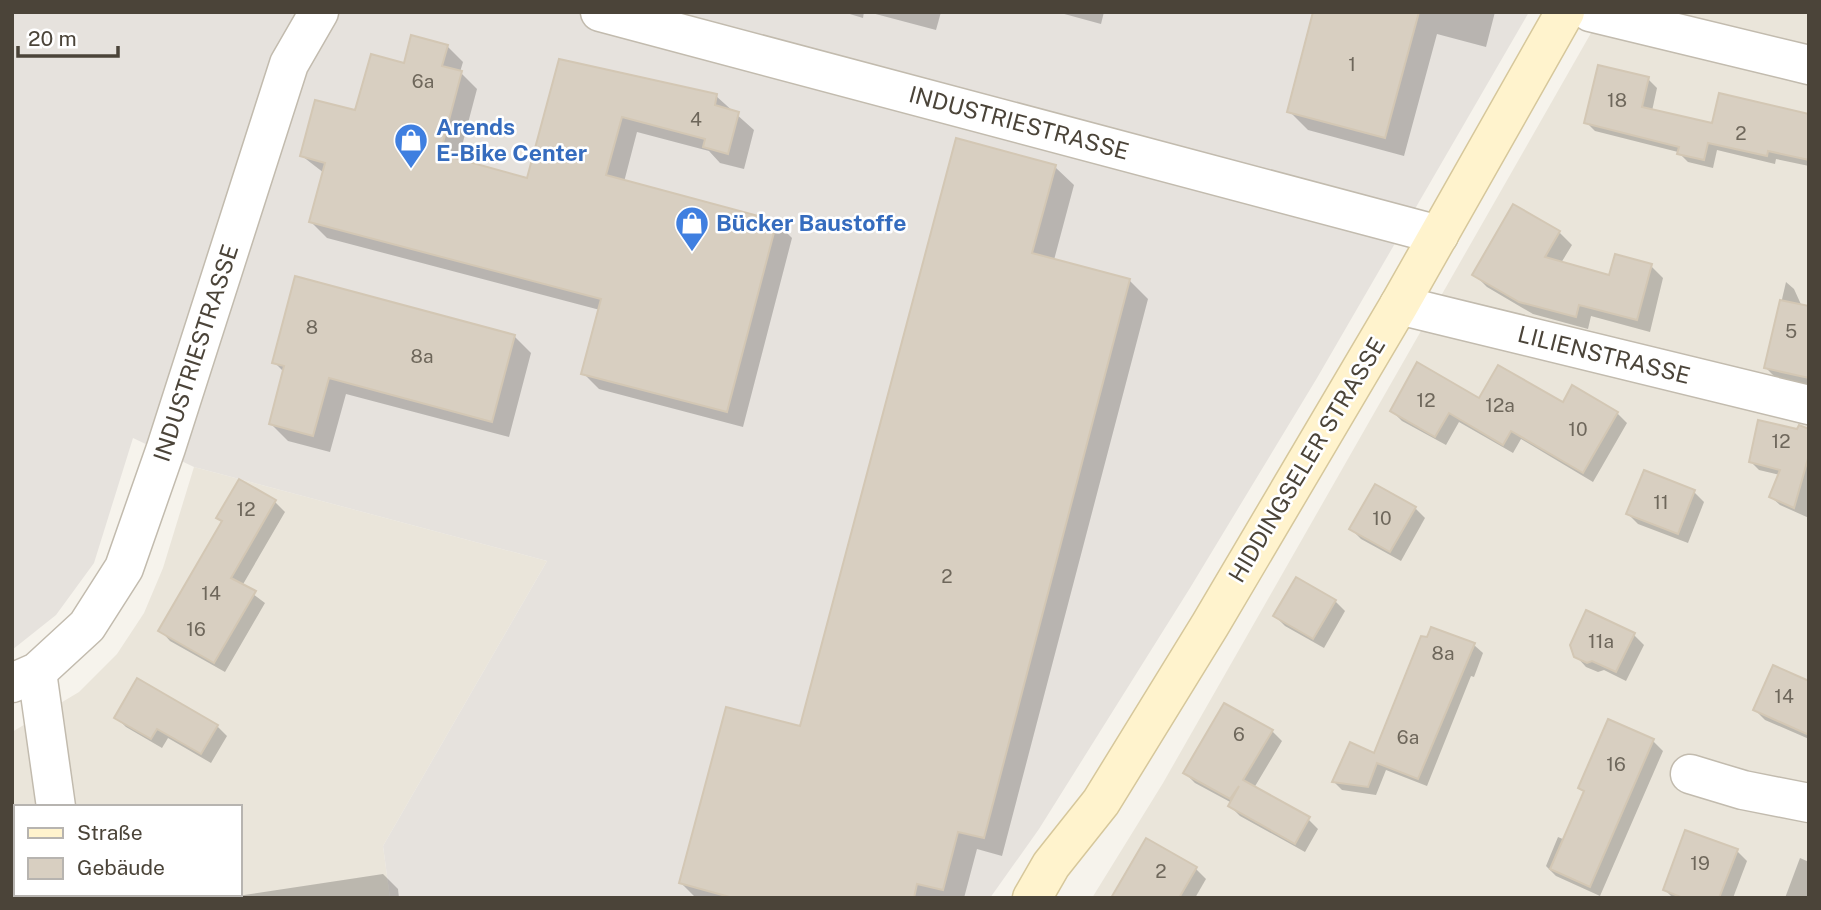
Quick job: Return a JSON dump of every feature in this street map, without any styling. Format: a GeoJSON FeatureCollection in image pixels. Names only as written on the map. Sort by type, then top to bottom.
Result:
{"type":"FeatureCollection","features":[{"type":"Feature","properties":{"kind":"street","name":"INDUSTRIESTRASSE"},"geometry":{"type":"LineString","coordinates":[[56,805],[25,678],[87,626],[124,568],[166,448],[289,64],[319,12]]}},
{"type":"Feature","properties":{"kind":"street","name":"INDUSTRIESTRASSE"},"geometry":{"type":"LineString","coordinates":[[600,12],[1439,235]]}},
{"type":"Feature","properties":{"kind":"street","name":"HIDDINGSELER STRASSE"},"geometry":{"type":"LineString","coordinates":[[1032,898],[1051,865],[1101,802],[1137,746],[1399,305],[1566,12]]}},
{"type":"Feature","properties":{"kind":"street"},"geometry":{"type":"LineString","coordinates":[[1590,12],[1809,65]]}},
{"type":"Feature","properties":{"kind":"street","name":"LILIENSTRASSE"},"geometry":{"type":"LineString","coordinates":[[1399,305],[1809,405]]}},
{"type":"Feature","properties":{"kind":"street"},"geometry":{"type":"LineString","coordinates":[[1690,774],[1743,790],[1809,803]]}},
{"type":"Feature","properties":{"kind":"shaded area"},"geometry":{"type":"Polygon","coordinates":[[[12,12],[1529,12],[1317,378],[1190,588],[1039,829],[990,898],[390,898],[383,846],[547,561],[194,467],[133,438],[94,563],[56,615],[12,650],[12,12]]]}},
{"type":"Feature","properties":{"kind":"shaded area"},"geometry":{"type":"Polygon","coordinates":[[[1603,12],[1809,12],[1809,898],[1092,898],[1163,783],[1603,12]]]}},
{"type":"Feature","properties":{"kind":"shaded area"},"geometry":{"type":"Polygon","coordinates":[[[194,467],[547,561],[383,846],[390,898],[12,898],[12,732],[79,692],[117,654],[144,613],[163,568],[194,467]]]}},
{"type":"Feature","properties":{"kind":"building"},"geometry":{"type":"Polygon","coordinates":[[[1313,12],[1419,12],[1385,138],[1287,112],[1313,12]]]}},
{"type":"Feature","properties":{"kind":"building"},"geometry":{"type":"Polygon","coordinates":[[[411,35],[448,45],[442,66],[462,71],[440,154],[527,178],[559,59],[717,94],[715,105],[739,112],[728,154],[703,147],[705,139],[622,117],[606,175],[777,221],[727,412],[581,374],[601,299],[309,222],[325,163],[300,156],[315,100],[355,110],[371,54],[404,63],[411,35]]]}},
{"type":"Feature","properties":{"kind":"building"},"geometry":{"type":"Polygon","coordinates":[[[1598,65],[1649,77],[1642,107],[1712,123],[1719,93],[1809,114],[1809,160],[1768,151],[1767,156],[1708,143],[1704,160],[1677,154],[1679,147],[1584,123],[1598,65]]]}},
{"type":"Feature","properties":{"kind":"building"},"geometry":{"type":"Polygon","coordinates":[[[956,138],[1056,165],[1032,253],[1130,279],[984,838],[958,832],[943,890],[917,884],[914,898],[733,898],[679,883],[726,707],[800,726],[956,138]]]}},
{"type":"Feature","properties":{"kind":"building"},"geometry":{"type":"Polygon","coordinates":[[[1513,204],[1560,231],[1545,257],[1609,275],[1615,254],[1652,264],[1637,320],[1579,305],[1576,317],[1519,302],[1472,275],[1513,204]]]}},
{"type":"Feature","properties":{"kind":"building"},"geometry":{"type":"Polygon","coordinates":[[[295,276],[515,335],[492,422],[329,378],[313,436],[269,424],[284,366],[272,363],[295,276]]]}},
{"type":"Feature","properties":{"kind":"building"},"geometry":{"type":"Polygon","coordinates":[[[1780,300],[1809,306],[1809,378],[1764,368],[1780,300]]]}},
{"type":"Feature","properties":{"kind":"building"},"geometry":{"type":"Polygon","coordinates":[[[1417,362],[1479,398],[1498,365],[1563,402],[1572,385],[1618,412],[1583,473],[1511,431],[1503,445],[1449,413],[1435,437],[1390,411],[1417,362]]]}},
{"type":"Feature","properties":{"kind":"building"},"geometry":{"type":"Polygon","coordinates":[[[1758,420],[1797,429],[1799,425],[1809,429],[1809,455],[1794,508],[1769,497],[1780,470],[1749,462],[1758,420]]]}},
{"type":"Feature","properties":{"kind":"building"},"geometry":{"type":"Polygon","coordinates":[[[1644,470],[1695,490],[1678,534],[1626,514],[1644,470]]]}},
{"type":"Feature","properties":{"kind":"building"},"geometry":{"type":"Polygon","coordinates":[[[239,479],[276,500],[231,578],[256,591],[214,663],[158,631],[222,521],[216,518],[239,479]]]}},
{"type":"Feature","properties":{"kind":"building"},"geometry":{"type":"Polygon","coordinates":[[[1375,484],[1416,507],[1390,552],[1349,529],[1375,484]]]}},
{"type":"Feature","properties":{"kind":"building"},"geometry":{"type":"Polygon","coordinates":[[[1296,577],[1336,600],[1313,639],[1273,616],[1296,577]]]}},
{"type":"Feature","properties":{"kind":"building"},"geometry":{"type":"Polygon","coordinates":[[[1586,610],[1635,633],[1616,672],[1592,661],[1587,663],[1574,657],[1570,645],[1586,610]]]}},
{"type":"Feature","properties":{"kind":"building"},"geometry":{"type":"Polygon","coordinates":[[[1431,627],[1475,643],[1418,779],[1377,763],[1368,787],[1332,782],[1350,742],[1374,753],[1421,636],[1427,637],[1431,627]]]}},
{"type":"Feature","properties":{"kind":"building"},"geometry":{"type":"Polygon","coordinates":[[[1773,665],[1809,681],[1809,735],[1753,710],[1773,665]]]}},
{"type":"Feature","properties":{"kind":"building"},"geometry":{"type":"Polygon","coordinates":[[[137,678],[218,725],[201,754],[157,729],[151,739],[114,718],[137,678]]]}},
{"type":"Feature","properties":{"kind":"building"},"geometry":{"type":"Polygon","coordinates":[[[1224,703],[1273,730],[1243,780],[1310,817],[1295,844],[1228,806],[1239,786],[1230,799],[1183,773],[1224,703]]]}},
{"type":"Feature","properties":{"kind":"building"},"geometry":{"type":"Polygon","coordinates":[[[1608,719],[1654,739],[1590,887],[1550,869],[1584,791],[1578,788],[1608,719]]]}},
{"type":"Feature","properties":{"kind":"building"},"geometry":{"type":"Polygon","coordinates":[[[1685,830],[1738,849],[1719,898],[1683,898],[1663,890],[1685,830]]]}},
{"type":"Feature","properties":{"kind":"building"},"geometry":{"type":"Polygon","coordinates":[[[1146,838],[1197,867],[1179,898],[1111,898],[1146,838]]]}},
{"type":"Feature","properties":{"kind":"place","name":"Arends E-Bike Center"},"geometry":{"type":"Point","coordinates":[411,170]}},
{"type":"Feature","properties":{"kind":"place","name":"Bücker Baustoffe"},"geometry":{"type":"Point","coordinates":[692,253]}}]}
